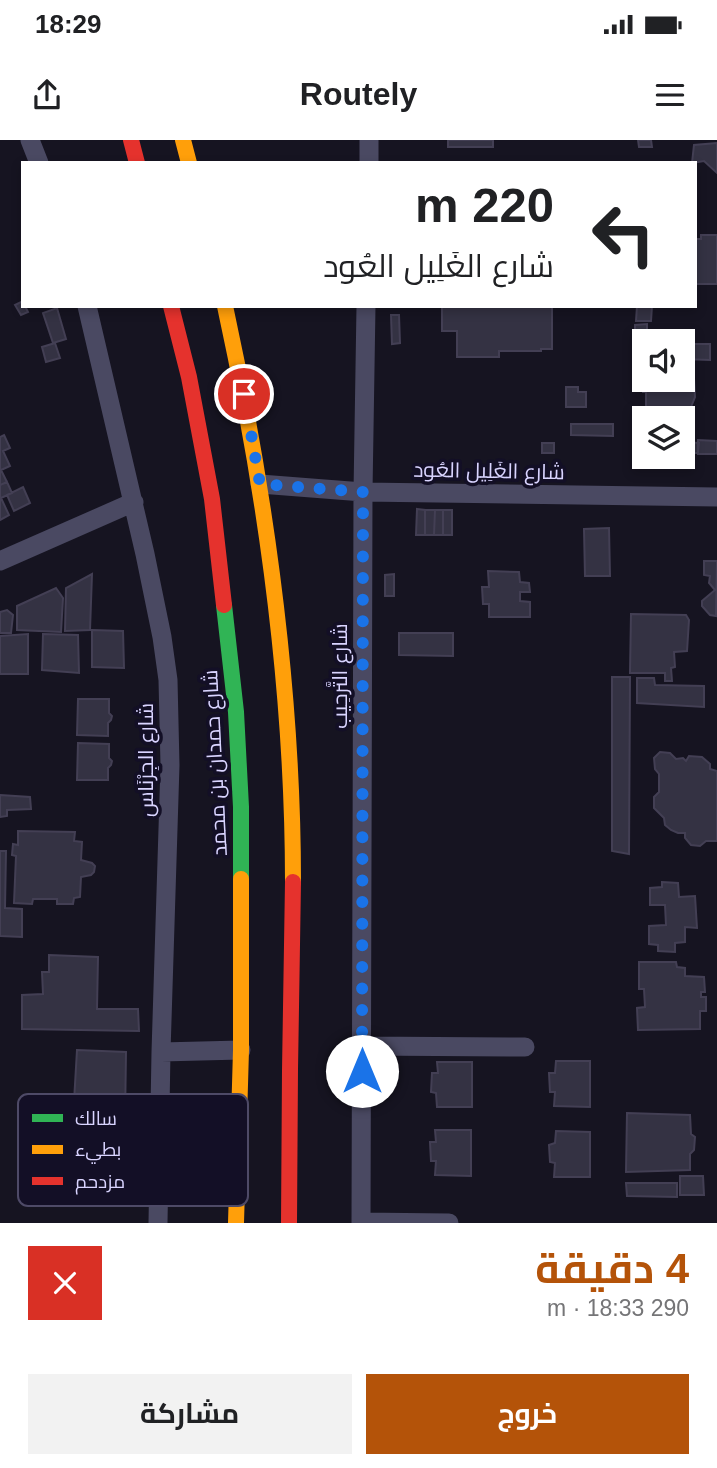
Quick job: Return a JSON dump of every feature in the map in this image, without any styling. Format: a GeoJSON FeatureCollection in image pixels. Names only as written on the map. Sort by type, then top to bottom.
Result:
{"type":"FeatureCollection","features":[{"type":"Feature","properties":{"kind":"main road"},"geometry":{"type":"LineString","coordinates":[[131,140],[136,161]]}},
{"type":"Feature","properties":{"kind":"main road"},"geometry":{"type":"LineString","coordinates":[[183,140],[188,161]]}},
{"type":"Feature","properties":{"kind":"main road"},"geometry":{"type":"LineString","coordinates":[[198,140],[202,161]]}},
{"type":"Feature","properties":{"kind":"main road","name":"شارع حمدان بن محمد"},"geometry":{"type":"LineString","coordinates":[[171,308],[212,499],[236,712],[241,807],[240,1094]]}},
{"type":"Feature","properties":{"kind":"main road"},"geometry":{"type":"LineString","coordinates":[[225,308],[240,371],[260,484],[276,602],[286,711],[292,810],[293,938],[289,1223]]}},
{"type":"Feature","properties":{"kind":"street"},"geometry":{"type":"LineString","coordinates":[[30,140],[38,161]]}},
{"type":"Feature","properties":{"kind":"street"},"geometry":{"type":"LineString","coordinates":[[369,140],[369,161]]}},
{"type":"Feature","properties":{"kind":"street","name":"شارع الجِرْنَاس"},"geometry":{"type":"LineString","coordinates":[[87,308],[134,502],[168,680],[169,820],[160,1094]]}},
{"type":"Feature","properties":{"kind":"street","name":"شارع التَّرحِيب"},"geometry":{"type":"LineString","coordinates":[[361,1222],[366,308]]}},
{"type":"Feature","properties":{"kind":"street","name":"شارع الغَلِيل العُود"},"geometry":{"type":"LineString","coordinates":[[260,484],[363,492],[717,496]]}},
{"type":"Feature","properties":{"kind":"street"},"geometry":{"type":"LineString","coordinates":[[0,561],[134,502]]}},
{"type":"Feature","properties":{"kind":"street"},"geometry":{"type":"LineString","coordinates":[[362,1046],[525,1046]]}},
{"type":"Feature","properties":{"kind":"street"},"geometry":{"type":"LineString","coordinates":[[161,1052],[241,1050]]}},
{"type":"Feature","properties":{"kind":"street"},"geometry":{"type":"LineString","coordinates":[[361,1222],[449,1223]]}},
{"type":"Feature","properties":{"kind":"building"},"geometry":{"type":"Polygon","coordinates":[[[448,140],[493,140],[493,147],[448,147],[448,140]]]}},
{"type":"Feature","properties":{"kind":"building"},"geometry":{"type":"Polygon","coordinates":[[[638,140],[651,140],[652,147],[639,147],[638,140]]]}},
{"type":"Feature","properties":{"kind":"building"},"geometry":{"type":"Polygon","coordinates":[[[717,143],[717,173],[704,161],[692,161],[694,145],[717,143]]]}},
{"type":"Feature","properties":{"kind":"building"},"geometry":{"type":"Polygon","coordinates":[[[701,235],[717,235],[717,284],[697,284],[697,239],[701,239],[701,235]]]}},
{"type":"Feature","properties":{"kind":"building"},"geometry":{"type":"Polygon","coordinates":[[[21,302],[21,308],[26,308],[28,312],[21,315],[15,305],[21,302]]]}},
{"type":"Feature","properties":{"kind":"building"},"geometry":{"type":"Polygon","coordinates":[[[57,308],[66,339],[53,343],[43,313],[57,308]]]}},
{"type":"Feature","properties":{"kind":"building"},"geometry":{"type":"Polygon","coordinates":[[[442,308],[552,308],[552,349],[499,351],[499,357],[457,357],[457,331],[442,331],[442,308]]]}},
{"type":"Feature","properties":{"kind":"building"},"geometry":{"type":"Polygon","coordinates":[[[637,308],[652,308],[651,321],[636,321],[637,308]]]}},
{"type":"Feature","properties":{"kind":"building"},"geometry":{"type":"Polygon","coordinates":[[[391,315],[399,315],[400,343],[392,344],[391,315]]]}},
{"type":"Feature","properties":{"kind":"building"},"geometry":{"type":"Polygon","coordinates":[[[647,324],[647,329],[635,329],[635,325],[647,324]]]}},
{"type":"Feature","properties":{"kind":"building"},"geometry":{"type":"Polygon","coordinates":[[[55,343],[60,358],[46,362],[42,347],[55,343]]]}},
{"type":"Feature","properties":{"kind":"building"},"geometry":{"type":"Polygon","coordinates":[[[695,344],[710,344],[710,360],[695,359],[695,344]]]}},
{"type":"Feature","properties":{"kind":"building"},"geometry":{"type":"Polygon","coordinates":[[[566,387],[578,387],[578,392],[586,392],[586,407],[566,407],[566,387]]]}},
{"type":"Feature","properties":{"kind":"building"},"geometry":{"type":"Polygon","coordinates":[[[646,392],[695,392],[691,406],[646,406],[646,392]]]}},
{"type":"Feature","properties":{"kind":"building"},"geometry":{"type":"Polygon","coordinates":[[[571,424],[613,424],[613,436],[571,435],[571,424]]]}},
{"type":"Feature","properties":{"kind":"building"},"geometry":{"type":"Polygon","coordinates":[[[4,435],[10,448],[3,451],[10,466],[1,470],[7,482],[0,485],[0,437],[4,435]]]}},
{"type":"Feature","properties":{"kind":"building"},"geometry":{"type":"Polygon","coordinates":[[[698,440],[717,441],[717,454],[698,454],[698,440]]]}},
{"type":"Feature","properties":{"kind":"building"},"geometry":{"type":"Polygon","coordinates":[[[542,443],[554,443],[554,453],[542,453],[542,443]]]}},
{"type":"Feature","properties":{"kind":"building"},"geometry":{"type":"Polygon","coordinates":[[[695,443],[699,443],[698,453],[695,453],[695,443]]]}},
{"type":"Feature","properties":{"kind":"building"},"geometry":{"type":"Polygon","coordinates":[[[7,482],[12,493],[1,498],[9,515],[0,520],[0,485],[7,482]]]}},
{"type":"Feature","properties":{"kind":"building"},"geometry":{"type":"Polygon","coordinates":[[[23,487],[30,503],[14,511],[7,495],[23,487]]]}},
{"type":"Feature","properties":{"kind":"building"},"geometry":{"type":"Polygon","coordinates":[[[417,509],[425,510],[425,535],[416,535],[417,509]]]}},
{"type":"Feature","properties":{"kind":"building"},"geometry":{"type":"Polygon","coordinates":[[[425,510],[435,510],[434,535],[425,535],[425,510]]]}},
{"type":"Feature","properties":{"kind":"building"},"geometry":{"type":"Polygon","coordinates":[[[435,510],[443,510],[443,535],[434,535],[435,510]]]}},
{"type":"Feature","properties":{"kind":"building"},"geometry":{"type":"Polygon","coordinates":[[[443,510],[452,510],[452,535],[443,535],[443,510]]]}},
{"type":"Feature","properties":{"kind":"building"},"geometry":{"type":"Polygon","coordinates":[[[609,528],[610,576],[585,576],[584,529],[609,528]]]}},
{"type":"Feature","properties":{"kind":"building"},"geometry":{"type":"Polygon","coordinates":[[[704,561],[717,561],[716,616],[710,615],[702,606],[702,601],[715,590],[709,583],[710,576],[704,575],[704,561]]]}},
{"type":"Feature","properties":{"kind":"building"},"geometry":{"type":"Polygon","coordinates":[[[488,571],[519,572],[520,582],[529,583],[530,592],[520,592],[520,601],[530,602],[530,617],[489,617],[489,604],[483,604],[482,587],[489,587],[488,571]]]}},
{"type":"Feature","properties":{"kind":"building"},"geometry":{"type":"Polygon","coordinates":[[[92,574],[90,630],[65,631],[66,588],[92,574]]]}},
{"type":"Feature","properties":{"kind":"building"},"geometry":{"type":"Polygon","coordinates":[[[394,574],[394,596],[385,596],[385,575],[394,574]]]}},
{"type":"Feature","properties":{"kind":"building"},"geometry":{"type":"Polygon","coordinates":[[[56,588],[63,598],[61,632],[17,630],[17,606],[56,588]]]}},
{"type":"Feature","properties":{"kind":"building"},"geometry":{"type":"Polygon","coordinates":[[[7,610],[13,615],[11,633],[0,633],[0,612],[7,610]]]}},
{"type":"Feature","properties":{"kind":"building"},"geometry":{"type":"Polygon","coordinates":[[[631,614],[686,615],[689,620],[687,651],[674,652],[672,681],[665,681],[665,673],[630,673],[631,614]]]}},
{"type":"Feature","properties":{"kind":"building"},"geometry":{"type":"Polygon","coordinates":[[[92,630],[123,631],[124,668],[92,667],[92,630]]]}},
{"type":"Feature","properties":{"kind":"building"},"geometry":{"type":"Polygon","coordinates":[[[399,633],[453,633],[453,656],[399,655],[399,633]]]}},
{"type":"Feature","properties":{"kind":"building"},"geometry":{"type":"Polygon","coordinates":[[[28,634],[28,674],[0,674],[0,636],[28,634]]]}},
{"type":"Feature","properties":{"kind":"building"},"geometry":{"type":"Polygon","coordinates":[[[43,634],[78,635],[79,673],[42,670],[43,634]]]}},
{"type":"Feature","properties":{"kind":"building"},"geometry":{"type":"Polygon","coordinates":[[[612,677],[630,677],[629,854],[612,851],[612,677]]]}},
{"type":"Feature","properties":{"kind":"building"},"geometry":{"type":"Polygon","coordinates":[[[637,678],[654,678],[655,685],[704,686],[704,707],[637,703],[637,678]]]}},
{"type":"Feature","properties":{"kind":"building"},"geometry":{"type":"Polygon","coordinates":[[[78,699],[109,699],[109,713],[112,716],[108,723],[108,736],[77,735],[78,699]]]}},
{"type":"Feature","properties":{"kind":"building"},"geometry":{"type":"Polygon","coordinates":[[[78,743],[109,744],[109,758],[112,761],[108,768],[108,780],[77,780],[78,743]]]}},
{"type":"Feature","properties":{"kind":"building"},"geometry":{"type":"Polygon","coordinates":[[[660,752],[670,753],[676,759],[683,758],[686,761],[689,756],[702,757],[710,764],[710,769],[717,771],[717,841],[706,841],[700,846],[691,845],[685,838],[685,833],[678,833],[665,825],[664,818],[654,808],[654,797],[659,792],[659,774],[655,769],[654,758],[660,752]]]}},
{"type":"Feature","properties":{"kind":"building"},"geometry":{"type":"Polygon","coordinates":[[[0,795],[30,797],[31,809],[7,810],[7,816],[0,817],[0,795]]]}},
{"type":"Feature","properties":{"kind":"building"},"geometry":{"type":"Polygon","coordinates":[[[18,831],[75,832],[74,841],[82,842],[81,860],[95,866],[91,875],[81,877],[80,897],[74,898],[73,904],[57,904],[57,899],[33,899],[32,904],[14,903],[16,856],[12,855],[13,844],[18,845],[18,831]]]}},
{"type":"Feature","properties":{"kind":"building"},"geometry":{"type":"Polygon","coordinates":[[[0,851],[6,851],[5,908],[22,909],[22,937],[0,936],[0,851]]]}},
{"type":"Feature","properties":{"kind":"building"},"geometry":{"type":"Polygon","coordinates":[[[662,882],[678,883],[679,897],[695,896],[697,928],[685,927],[685,942],[675,943],[675,952],[658,951],[658,945],[649,944],[649,926],[666,925],[665,905],[650,905],[650,888],[662,887],[662,882]]]}},
{"type":"Feature","properties":{"kind":"building"},"geometry":{"type":"Polygon","coordinates":[[[49,955],[98,957],[97,1009],[138,1009],[139,1031],[22,1029],[22,995],[43,994],[42,972],[49,972],[49,955]]]}},
{"type":"Feature","properties":{"kind":"building"},"geometry":{"type":"Polygon","coordinates":[[[639,962],[676,962],[677,967],[685,968],[685,976],[704,977],[705,992],[701,992],[701,997],[706,997],[706,1011],[700,1011],[700,1029],[638,1030],[637,1008],[645,1007],[644,989],[639,989],[639,962]]]}},
{"type":"Feature","properties":{"kind":"building"},"geometry":{"type":"Polygon","coordinates":[[[77,1050],[126,1052],[125,1094],[74,1094],[77,1050]]]}},
{"type":"Feature","properties":{"kind":"building"},"geometry":{"type":"Polygon","coordinates":[[[556,1061],[590,1061],[590,1107],[554,1106],[555,1092],[550,1092],[549,1073],[555,1073],[556,1061]]]}},
{"type":"Feature","properties":{"kind":"building"},"geometry":{"type":"Polygon","coordinates":[[[437,1062],[472,1062],[472,1107],[437,1107],[436,1093],[431,1092],[432,1073],[438,1073],[437,1062]]]}},
{"type":"Feature","properties":{"kind":"building"},"geometry":{"type":"Polygon","coordinates":[[[627,1113],[690,1115],[691,1134],[695,1137],[694,1150],[690,1154],[690,1170],[626,1172],[627,1113]]]}},
{"type":"Feature","properties":{"kind":"building"},"geometry":{"type":"Polygon","coordinates":[[[435,1130],[471,1130],[471,1176],[435,1175],[436,1161],[431,1161],[430,1142],[436,1142],[435,1130]]]}},
{"type":"Feature","properties":{"kind":"building"},"geometry":{"type":"Polygon","coordinates":[[[556,1131],[590,1132],[590,1177],[554,1177],[555,1163],[550,1162],[549,1145],[555,1143],[556,1131]]]}},
{"type":"Feature","properties":{"kind":"building"},"geometry":{"type":"Polygon","coordinates":[[[680,1176],[703,1176],[704,1195],[680,1195],[680,1176]]]}},
{"type":"Feature","properties":{"kind":"building"},"geometry":{"type":"Polygon","coordinates":[[[626,1183],[677,1183],[677,1197],[627,1196],[626,1183]]]}},
{"type":"Feature","properties":{"kind":"traffic: fast"},"geometry":{"type":"LineString","coordinates":[[224,605],[236,712],[241,807],[241,879]]}},
{"type":"Feature","properties":{"kind":"traffic: slow"},"geometry":{"type":"LineString","coordinates":[[183,140],[188,161]]}},
{"type":"Feature","properties":{"kind":"traffic: slow"},"geometry":{"type":"LineString","coordinates":[[225,308],[253,448],[274,592],[288,737],[293,882]]}},
{"type":"Feature","properties":{"kind":"traffic: slow"},"geometry":{"type":"LineString","coordinates":[[240,1094],[241,879]]}},
{"type":"Feature","properties":{"kind":"traffic: slow"},"geometry":{"type":"LineString","coordinates":[[236,1206],[236,1223]]}},
{"type":"Feature","properties":{"kind":"traffic: jam"},"geometry":{"type":"LineString","coordinates":[[131,140],[136,161]]}},
{"type":"Feature","properties":{"kind":"traffic: jam"},"geometry":{"type":"LineString","coordinates":[[172,308],[189,377],[212,499],[224,605]]}},
{"type":"Feature","properties":{"kind":"traffic: jam"},"geometry":{"type":"LineString","coordinates":[[289,1223],[293,882]]}},
{"type":"Feature","properties":{"kind":"route"},"geometry":{"type":"LineString","coordinates":[[244,394],[260,484],[363,492],[362,1071]]}}]}
